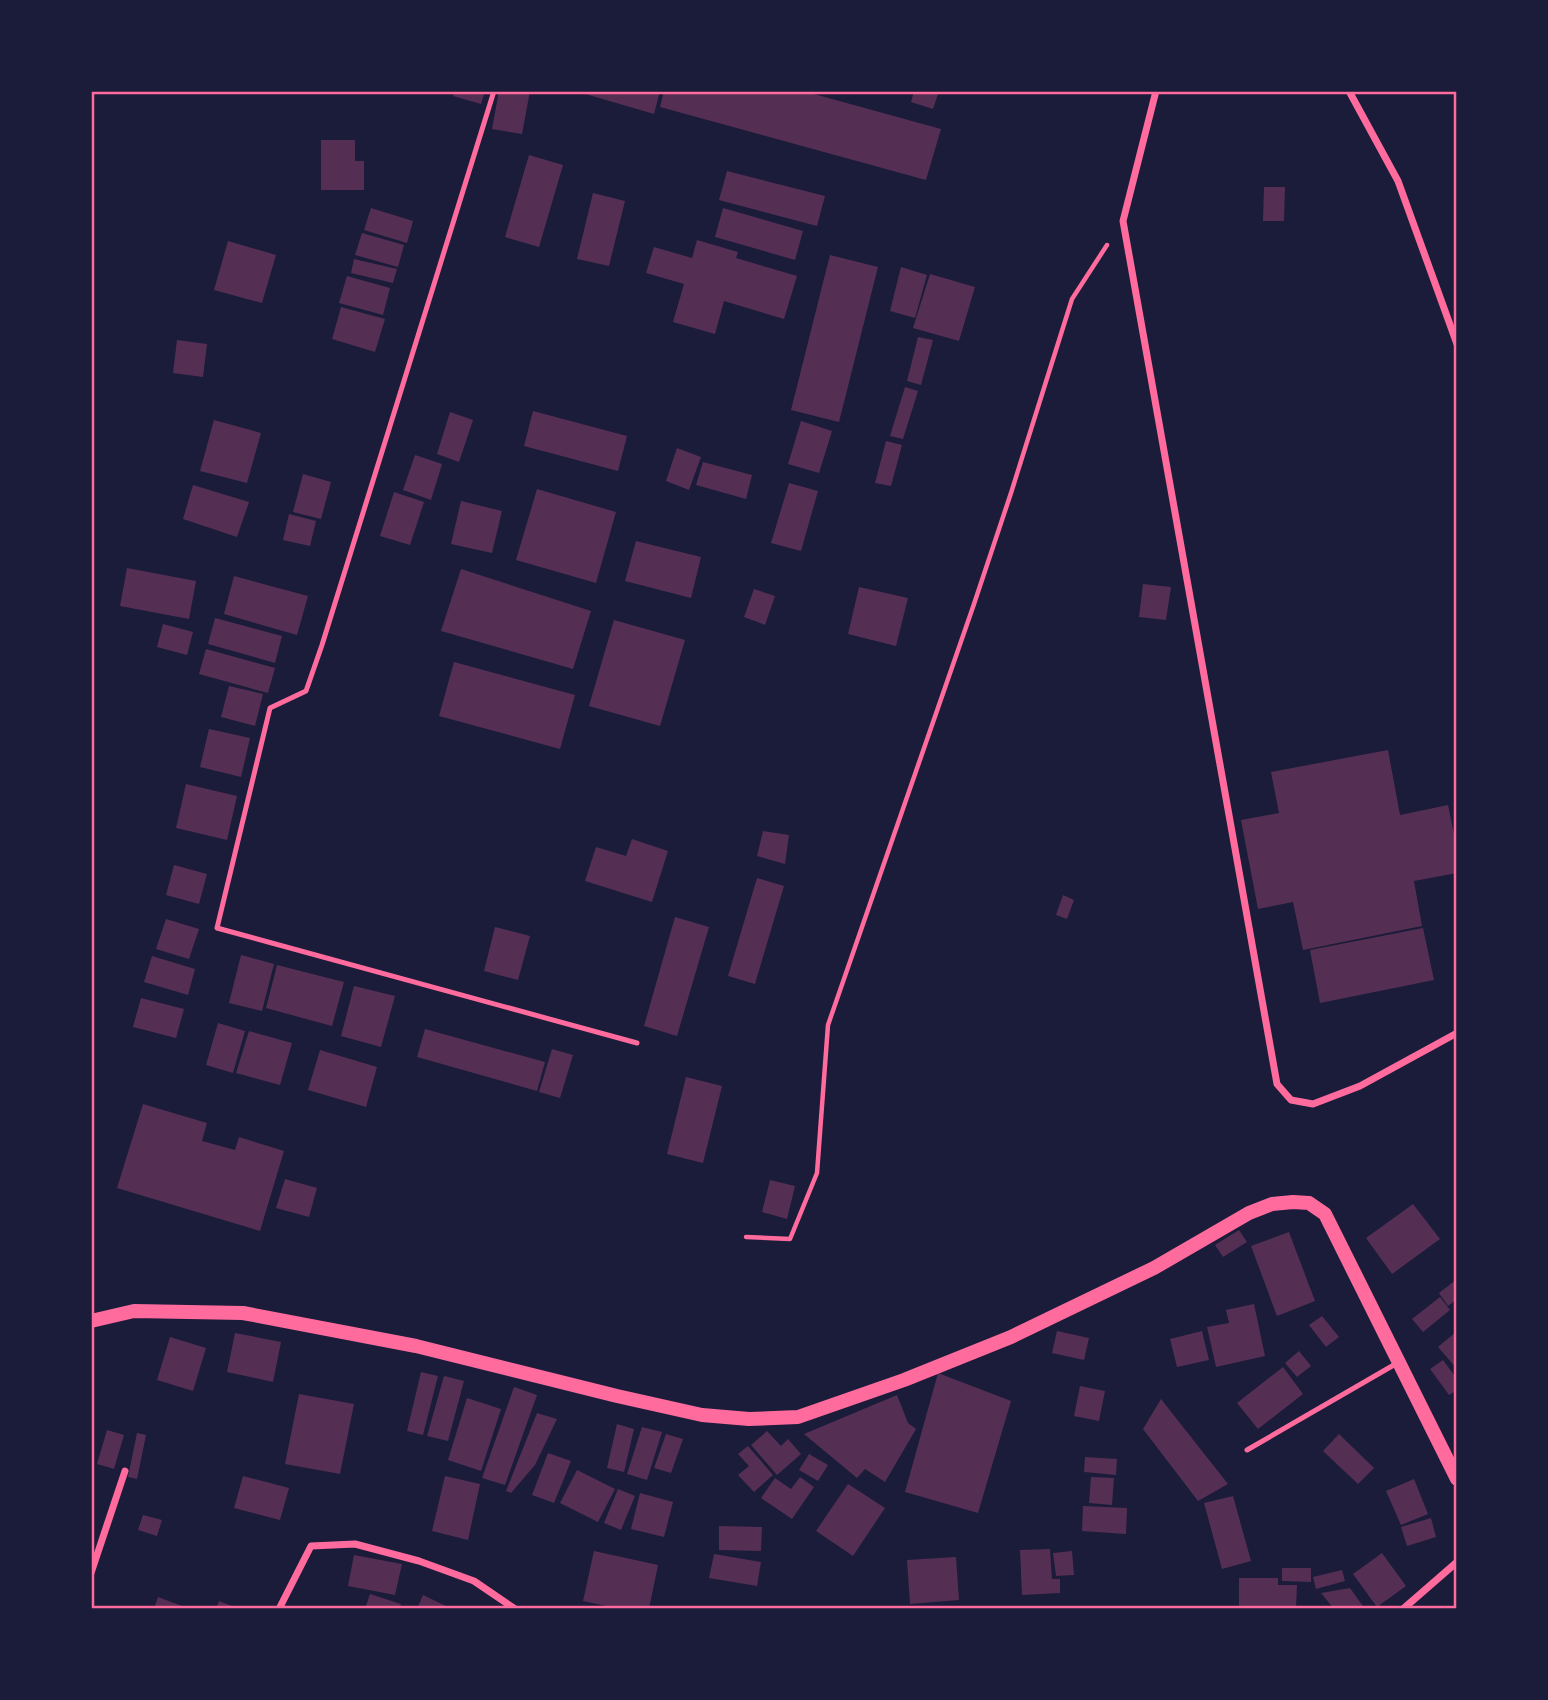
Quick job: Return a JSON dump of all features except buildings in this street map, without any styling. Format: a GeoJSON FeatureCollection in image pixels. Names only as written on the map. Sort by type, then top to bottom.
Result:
{"type":"FeatureCollection","features":[{"type":"Feature","properties":{"kind":"main road"},"geometry":{"type":"LineString","coordinates":[[91,1321],[134,1311],[243,1312],[416,1346],[702,1415],[749,1419],[798,1417],[904,1380],[1011,1337],[1154,1268],[1249,1213],[1272,1205],[1309,1203],[1325,1214],[1457,1479]]}},
{"type":"Feature","properties":{"kind":"street"},"geometry":{"type":"LineString","coordinates":[[1156,91],[1123,221],[1277,1084],[1290,1100],[1313,1104],[1360,1086],[1457,1033]]}},
{"type":"Feature","properties":{"kind":"street"},"geometry":{"type":"LineString","coordinates":[[1349,91],[1398,181],[1457,344]]}},
{"type":"Feature","properties":{"kind":"street"},"geometry":{"type":"LineString","coordinates":[[91,1573],[125,1471]]}},
{"type":"Feature","properties":{"kind":"street"},"geometry":{"type":"LineString","coordinates":[[279,1609],[312,1546],[355,1544],[419,1561],[474,1581],[515,1609]]}},
{"type":"Feature","properties":{"kind":"street"},"geometry":{"type":"LineString","coordinates":[[1403,1609],[1457,1562]]}},
{"type":"Feature","properties":{"kind":"lane"},"geometry":{"type":"LineString","coordinates":[[494,91],[306,691],[270,708],[217,929],[637,1043]]}},
{"type":"Feature","properties":{"kind":"lane"},"geometry":{"type":"LineString","coordinates":[[1247,1450],[1399,1362]]}},
{"type":"Feature","properties":{"kind":"path"},"geometry":{"type":"LineString","coordinates":[[746,1237],[790,1239],[817,1174],[828,1025],[975,604],[1072,299],[1123,221]]}}]}
